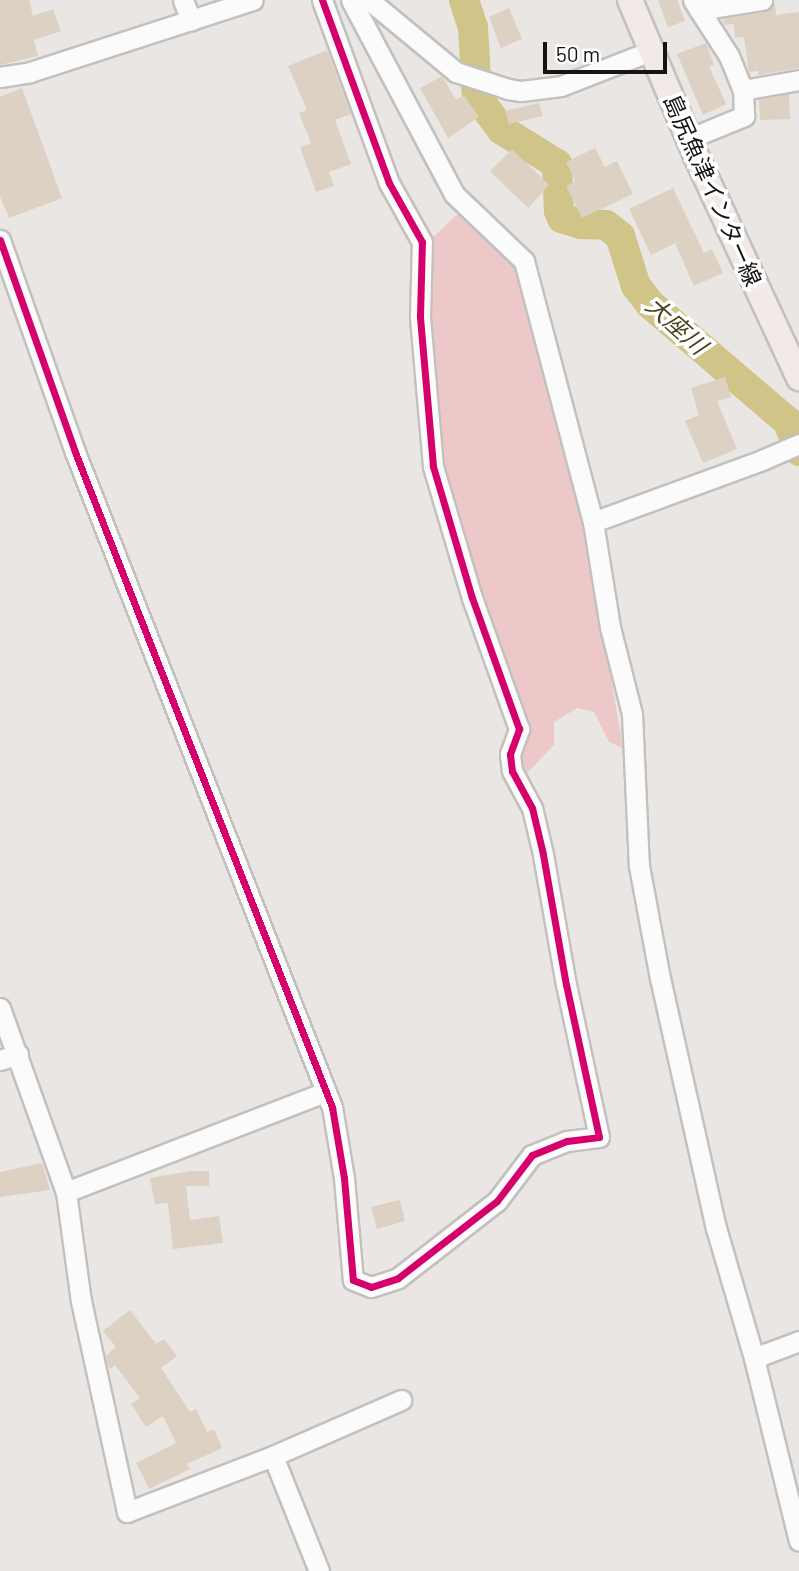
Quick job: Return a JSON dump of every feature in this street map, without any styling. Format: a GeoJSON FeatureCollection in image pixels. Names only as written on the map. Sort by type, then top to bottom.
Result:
{"type":"FeatureCollection","features":[{"type":"Feature","properties":{"kind":"main road","name":"島尻魚津インター線"},"geometry":{"type":"LineString","coordinates":[[630,0],[688,139],[799,378]]}},
{"type":"Feature","properties":{"kind":"street"},"geometry":{"type":"LineString","coordinates":[[183,0],[191,21]]}},
{"type":"Feature","properties":{"kind":"street"},"geometry":{"type":"LineString","coordinates":[[0,77],[30,72],[253,0]]}},
{"type":"Feature","properties":{"kind":"street"},"geometry":{"type":"LineString","coordinates":[[0,240],[75,452],[332,1107],[344,1178],[353,1280],[371,1287],[398,1278],[497,1201],[532,1156],[567,1141],[598,1137],[532,808],[512,771],[510,754],[519,729],[472,598],[433,466],[420,316],[422,242],[389,184],[321,0]]}},
{"type":"Feature","properties":{"kind":"street"},"geometry":{"type":"LineString","coordinates":[[351,0],[454,194],[524,261],[593,522],[610,627],[632,714],[639,866],[660,978],[716,1228],[754,1357],[799,1541]]}},
{"type":"Feature","properties":{"kind":"street"},"geometry":{"type":"LineString","coordinates":[[369,0],[456,72],[508,89],[521,91],[561,86],[651,51]]}},
{"type":"Feature","properties":{"kind":"street"},"geometry":{"type":"LineString","coordinates":[[688,139],[744,116],[743,90],[729,56],[696,5],[762,0]]}},
{"type":"Feature","properties":{"kind":"street"},"geometry":{"type":"LineString","coordinates":[[743,90],[799,80]]}},
{"type":"Feature","properties":{"kind":"street"},"geometry":{"type":"LineString","coordinates":[[593,522],[799,444]]}},
{"type":"Feature","properties":{"kind":"street"},"geometry":{"type":"LineString","coordinates":[[0,1008],[9,1057],[66,1192],[81,1301],[127,1512],[273,1455],[401,1400]]}},
{"type":"Feature","properties":{"kind":"street"},"geometry":{"type":"LineString","coordinates":[[66,1192],[326,1093]]}},
{"type":"Feature","properties":{"kind":"street"},"geometry":{"type":"LineString","coordinates":[[754,1357],[799,1341]]}},
{"type":"Feature","properties":{"kind":"street"},"geometry":{"type":"LineString","coordinates":[[273,1455],[318,1571]]}},
{"type":"Feature","properties":{"kind":"shaded area"},"geometry":{"type":"Polygon","coordinates":[[[461,211],[521,266],[585,526],[623,748],[609,742],[594,712],[577,708],[554,722],[554,745],[524,776],[519,760],[526,715],[504,670],[442,475],[428,317],[430,240],[461,211]]]}},
{"type":"Feature","properties":{"kind":"building"},"geometry":{"type":"Polygon","coordinates":[[[0,0],[29,0],[33,16],[53,9],[61,31],[34,40],[38,56],[0,65],[0,0]]]}},
{"type":"Feature","properties":{"kind":"building"},"geometry":{"type":"Polygon","coordinates":[[[658,0],[677,0],[685,21],[668,27],[658,0]]]}},
{"type":"Feature","properties":{"kind":"building"},"geometry":{"type":"Polygon","coordinates":[[[775,4],[776,15],[799,12],[799,68],[758,75],[758,71],[749,72],[744,37],[735,38],[734,24],[724,25],[723,19],[764,12],[775,4]]]}},
{"type":"Feature","properties":{"kind":"building"},"geometry":{"type":"Polygon","coordinates":[[[509,8],[522,39],[501,48],[489,17],[509,8]]]}},
{"type":"Feature","properties":{"kind":"building"},"geometry":{"type":"Polygon","coordinates":[[[706,43],[714,65],[709,66],[726,104],[703,115],[677,54],[706,43]]]}},
{"type":"Feature","properties":{"kind":"building"},"geometry":{"type":"Polygon","coordinates":[[[327,50],[351,114],[335,120],[351,164],[329,172],[334,186],[316,192],[300,147],[311,143],[299,113],[307,110],[288,66],[327,50]]]}},
{"type":"Feature","properties":{"kind":"building"},"geometry":{"type":"Polygon","coordinates":[[[442,76],[456,100],[464,95],[479,117],[448,138],[420,88],[442,76]]]}},
{"type":"Feature","properties":{"kind":"building"},"geometry":{"type":"Polygon","coordinates":[[[22,88],[62,198],[9,218],[0,196],[0,97],[22,88]]]}},
{"type":"Feature","properties":{"kind":"building"},"geometry":{"type":"Polygon","coordinates":[[[789,94],[790,119],[760,120],[759,100],[789,94]]]}},
{"type":"Feature","properties":{"kind":"building"},"geometry":{"type":"Polygon","coordinates":[[[539,103],[543,116],[509,124],[505,111],[539,103]]]}},
{"type":"Feature","properties":{"kind":"building"},"geometry":{"type":"Polygon","coordinates":[[[595,148],[605,167],[617,161],[633,194],[582,218],[566,186],[575,181],[566,162],[595,148]]]}},
{"type":"Feature","properties":{"kind":"building"},"geometry":{"type":"Polygon","coordinates":[[[512,149],[549,185],[528,208],[490,171],[512,149]]]}},
{"type":"Feature","properties":{"kind":"building"},"geometry":{"type":"Polygon","coordinates":[[[673,188],[704,253],[712,249],[723,273],[694,286],[675,243],[651,255],[629,209],[673,188]]]}},
{"type":"Feature","properties":{"kind":"building"},"geometry":{"type":"Polygon","coordinates":[[[725,377],[731,397],[717,401],[737,449],[703,463],[685,421],[699,415],[691,388],[725,377]]]}},
{"type":"Feature","properties":{"kind":"building"},"geometry":{"type":"Polygon","coordinates":[[[42,1163],[50,1190],[0,1197],[0,1172],[42,1163]]]}},
{"type":"Feature","properties":{"kind":"building"},"geometry":{"type":"Polygon","coordinates":[[[209,1171],[209,1186],[186,1186],[190,1220],[219,1216],[223,1243],[173,1249],[168,1203],[155,1204],[150,1178],[209,1171]]]}},
{"type":"Feature","properties":{"kind":"building"},"geometry":{"type":"Polygon","coordinates":[[[400,1200],[405,1221],[377,1229],[371,1207],[400,1200]]]}},
{"type":"Feature","properties":{"kind":"building"},"geometry":{"type":"Polygon","coordinates":[[[130,1310],[156,1344],[164,1339],[177,1356],[161,1368],[190,1412],[196,1409],[207,1432],[214,1429],[222,1448],[187,1464],[190,1469],[149,1489],[136,1463],[176,1443],[163,1416],[146,1427],[131,1404],[140,1398],[115,1365],[110,1369],[108,1366],[106,1356],[116,1347],[103,1331],[130,1310]]]}},
{"type":"Feature","properties":{"kind":"waterway","name":"大座川"},"geometry":{"type":"LineString","coordinates":[[464,0],[473,27],[477,97],[502,130],[557,164],[559,211],[562,218],[581,224],[606,225],[620,236],[636,286],[650,304],[788,422],[799,451]]}},
{"type":"Feature","properties":{"kind":"cycle path"},"geometry":{"type":"LineString","coordinates":[[0,240],[75,452],[332,1107],[344,1178],[353,1280],[371,1287],[398,1278],[497,1201],[532,1155],[567,1141],[599,1137],[566,985],[543,854],[532,808],[512,771],[510,754],[519,729],[472,598],[433,466],[420,316],[422,242],[389,183],[322,0]]}}]}
